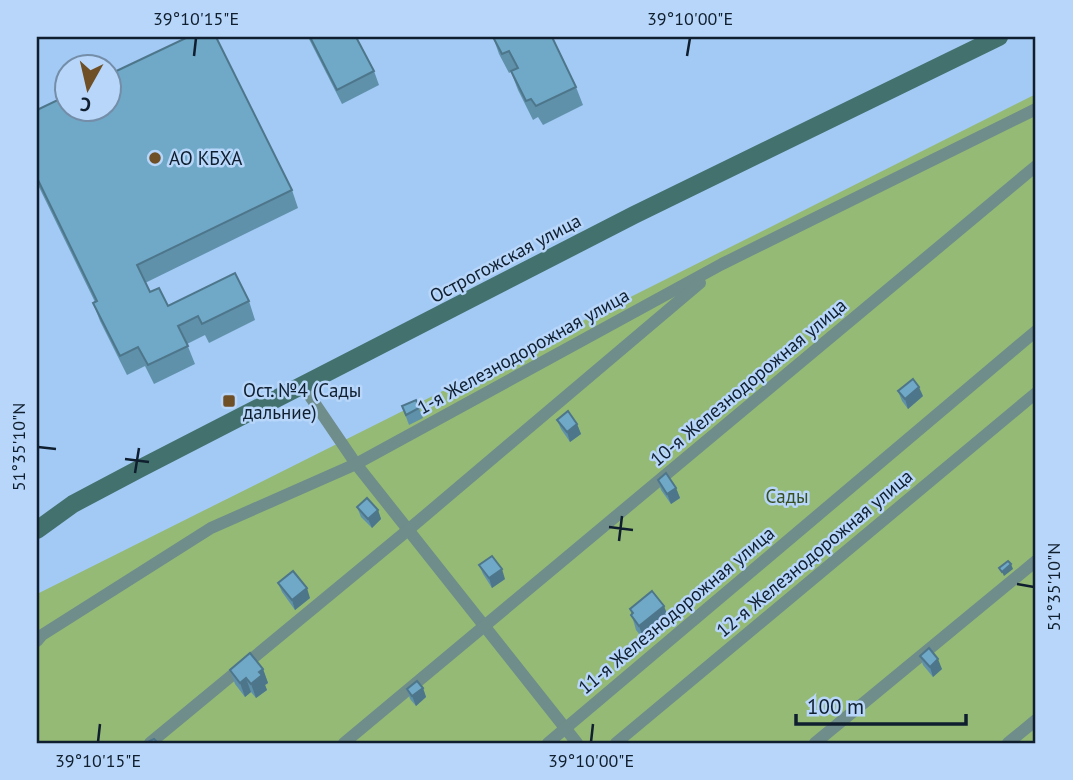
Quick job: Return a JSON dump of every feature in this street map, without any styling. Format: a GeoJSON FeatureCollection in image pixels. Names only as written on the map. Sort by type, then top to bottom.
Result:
{"type":"FeatureCollection","features":[{"type":"Feature","properties":{"kind":"street","name":"Острогожская улица"},"geometry":{"type":"LineString","coordinates":[[37,530],[85,498],[634,215],[999,37]]}},
{"type":"Feature","properties":{"kind":"street","name":"1-я Железнодорожная улица"},"geometry":{"type":"LineString","coordinates":[[37,641],[42,635],[211,528],[356,464],[722,264],[1036,109]]}},
{"type":"Feature","properties":{"kind":"street","name":"10-я Железнодорожная улица"},"geometry":{"type":"LineString","coordinates":[[344,743],[1036,166]]}},
{"type":"Feature","properties":{"kind":"street"},"geometry":{"type":"LineString","coordinates":[[150,743],[408,530],[722,264]]}},
{"type":"Feature","properties":{"kind":"street","name":"11-я Железнодорожная улица"},"geometry":{"type":"LineString","coordinates":[[548,743],[1036,331]]}},
{"type":"Feature","properties":{"kind":"street"},"geometry":{"type":"LineString","coordinates":[[303,386],[356,464],[577,743]]}},
{"type":"Feature","properties":{"kind":"street","name":"12-я Железнодорожная улица"},"geometry":{"type":"LineString","coordinates":[[616,743],[1036,393]]}},
{"type":"Feature","properties":{"kind":"street"},"geometry":{"type":"LineString","coordinates":[[815,743],[1036,561]]}},
{"type":"Feature","properties":{"kind":"street"},"geometry":{"type":"LineString","coordinates":[[1008,743],[1036,720]]}},
{"type":"Feature","properties":{"kind":"green space","name":"Сады"},"geometry":{"type":"Polygon","coordinates":[[[1036,94],[1036,743],[37,743],[37,594],[1036,94]]]}},
{"type":"Feature","properties":{"kind":"building","name":"АО КБХА"},"geometry":{"type":"Polygon","coordinates":[[[188,37],[216,37],[292,190],[137,265],[150,292],[159,288],[168,306],[235,273],[249,301],[202,324],[198,316],[178,326],[188,346],[148,365],[138,347],[120,356],[93,303],[97,301],[37,178],[37,110],[52,103],[52,122],[122,122],[122,68],[188,37]]]}},
{"type":"Feature","properties":{"kind":"building"},"geometry":{"type":"Polygon","coordinates":[[[310,37],[356,37],[374,71],[337,90],[310,37]]]}},
{"type":"Feature","properties":{"kind":"building"},"geometry":{"type":"Polygon","coordinates":[[[493,37],[552,37],[576,87],[536,106],[531,99],[526,101],[511,71],[518,68],[509,51],[502,54],[493,37]]]}},
{"type":"Feature","properties":{"kind":"building"},"geometry":{"type":"Polygon","coordinates":[[[913,379],[919,387],[905,399],[898,391],[913,379]]]}},
{"type":"Feature","properties":{"kind":"building"},"geometry":{"type":"Polygon","coordinates":[[[416,400],[419,408],[406,415],[402,406],[416,400]]]}},
{"type":"Feature","properties":{"kind":"building"},"geometry":{"type":"Polygon","coordinates":[[[568,411],[577,424],[567,432],[557,420],[568,411]]]}},
{"type":"Feature","properties":{"kind":"building"},"geometry":{"type":"Polygon","coordinates":[[[666,473],[676,488],[667,494],[658,480],[666,473]]]}},
{"type":"Feature","properties":{"kind":"building"},"geometry":{"type":"Polygon","coordinates":[[[367,498],[378,510],[368,519],[357,507],[367,498]]]}},
{"type":"Feature","properties":{"kind":"building"},"geometry":{"type":"Polygon","coordinates":[[[492,556],[502,569],[489,578],[479,565],[492,556]]]}},
{"type":"Feature","properties":{"kind":"building"},"geometry":{"type":"Polygon","coordinates":[[[1008,561],[1011,564],[1002,572],[999,568],[1008,561]]]}},
{"type":"Feature","properties":{"kind":"building"},"geometry":{"type":"Polygon","coordinates":[[[293,571],[307,588],[292,600],[278,583],[293,571]]]}},
{"type":"Feature","properties":{"kind":"building"},"geometry":{"type":"Polygon","coordinates":[[[652,591],[664,606],[639,626],[630,609],[652,591]]]}},
{"type":"Feature","properties":{"kind":"building"},"geometry":{"type":"Polygon","coordinates":[[[929,648],[938,659],[930,667],[920,656],[929,648]]]}},
{"type":"Feature","properties":{"kind":"building"},"geometry":{"type":"Polygon","coordinates":[[[250,653],[263,669],[259,672],[262,675],[251,684],[246,678],[240,683],[230,670],[250,653]]]}},
{"type":"Feature","properties":{"kind":"building"},"geometry":{"type":"Polygon","coordinates":[[[417,681],[423,688],[412,696],[407,689],[417,681]]]}},
{"type":"Feature","properties":{"kind":"place","name":"АО КБХА"},"geometry":{"type":"Point","coordinates":[155,158]}},
{"type":"Feature","properties":{"kind":"place","name":"Ост. №4 (Сады дальние)"},"geometry":{"type":"Point","coordinates":[229,401]}}]}
